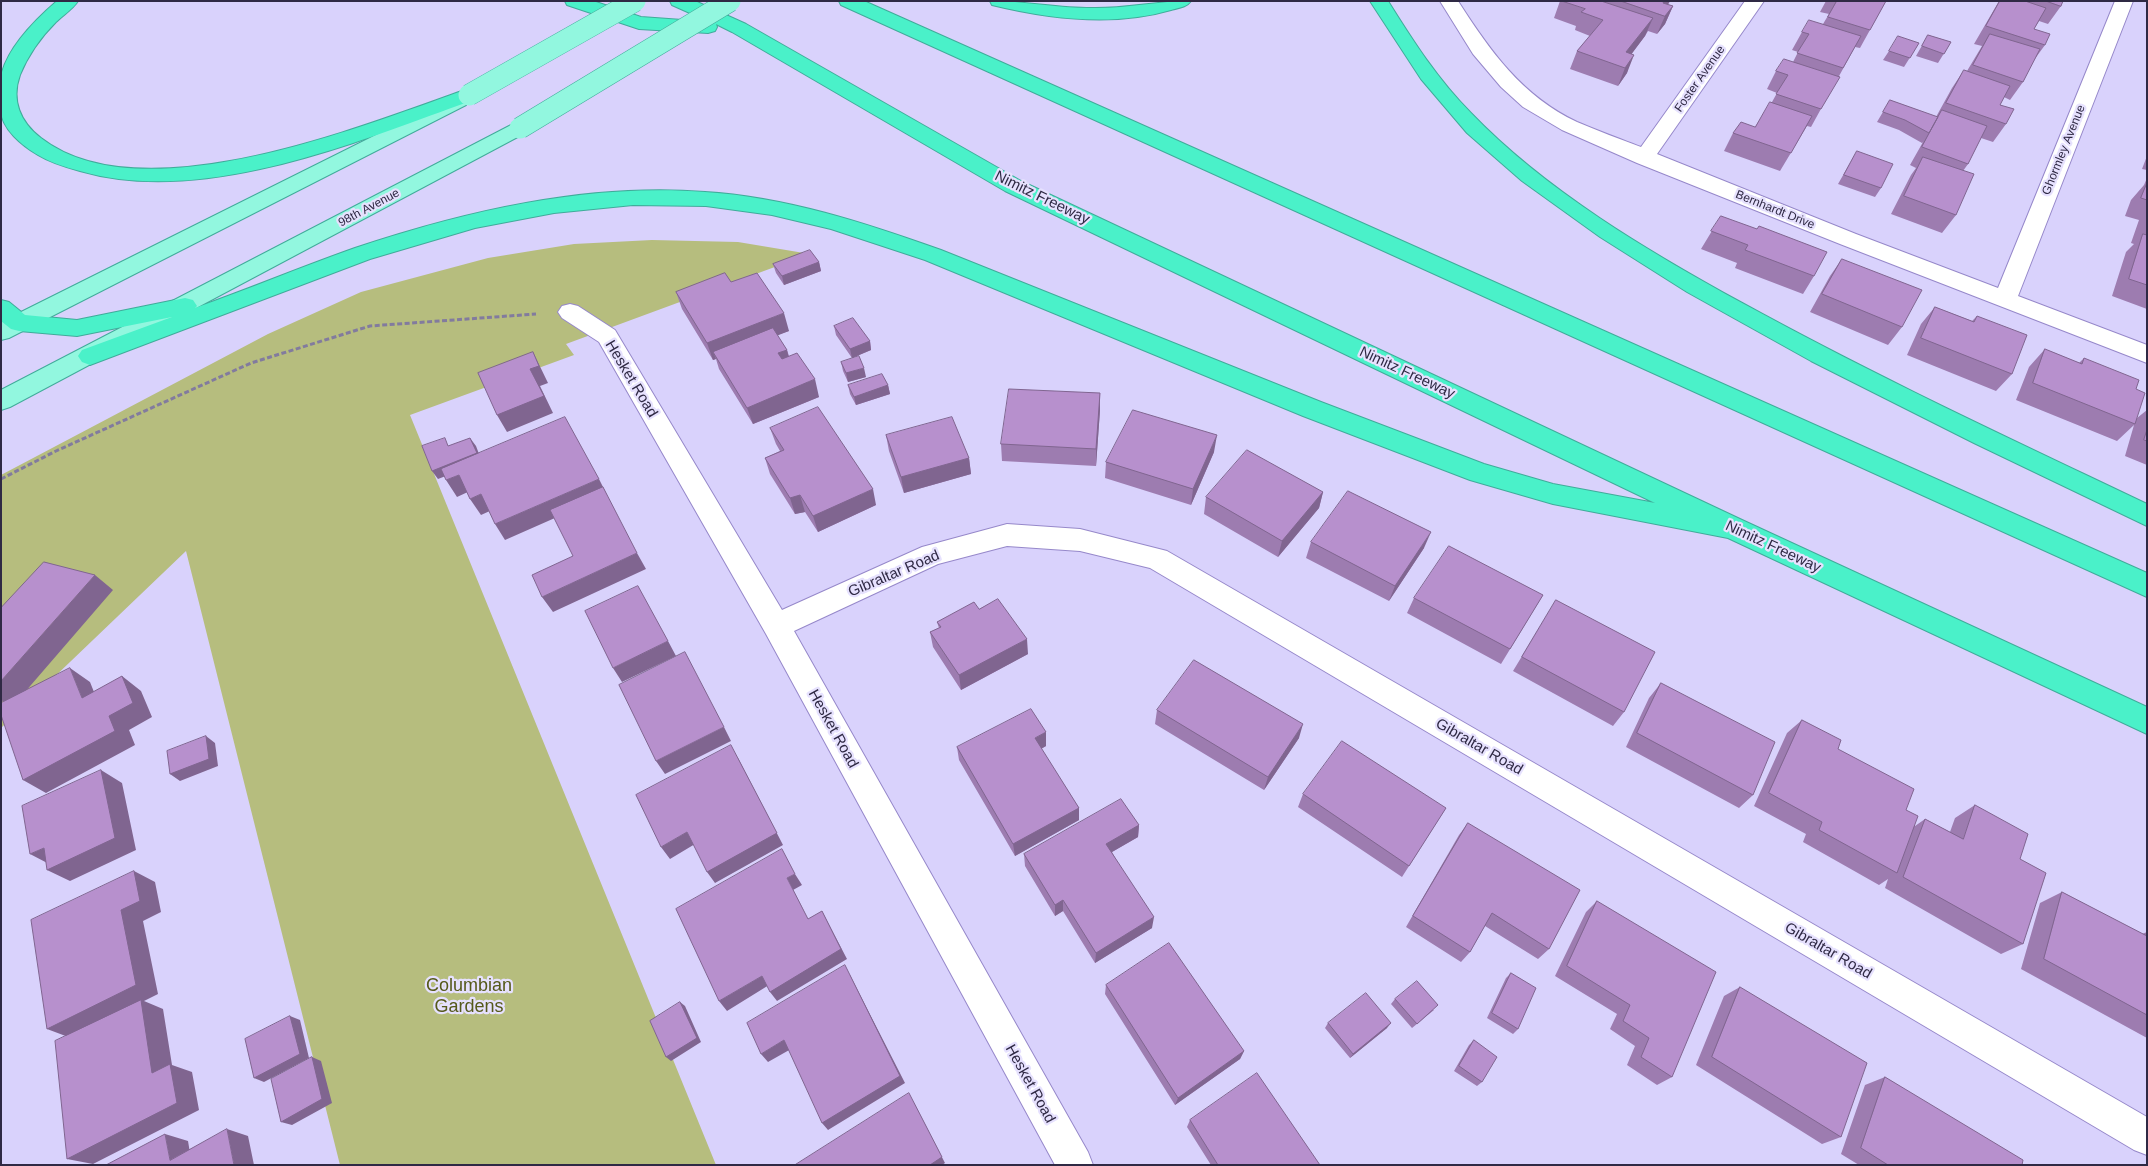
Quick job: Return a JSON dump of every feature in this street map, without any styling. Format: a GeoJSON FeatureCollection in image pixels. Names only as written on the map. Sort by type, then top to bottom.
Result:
{"type":"FeatureCollection","features":[{"type":"Feature","properties":{"kind":"highway"},"geometry":{"type":"LineString","coordinates":[[69,1],[49,17],[28,38],[14,59],[6,80],[5,101],[12,122],[28,139],[47,152],[73,164],[108,172],[146,175],[184,174],[227,168],[320,146],[469,95]]}},
{"type":"Feature","properties":{"kind":"highway"},"geometry":{"type":"LineString","coordinates":[[574,1],[639,23],[739,28]]}},
{"type":"Feature","properties":{"kind":"highway","name":"Nimitz Freeway"},"geometry":{"type":"LineString","coordinates":[[679,1],[739,28],[1014,186],[1734,528],[2147,721]]}},
{"type":"Feature","properties":{"kind":"highway"},"geometry":{"type":"LineString","coordinates":[[848,1],[2147,586]]}},
{"type":"Feature","properties":{"kind":"highway"},"geometry":{"type":"LineString","coordinates":[[999,1],[1018,7],[1102,14],[1140,10],[1182,1]]}},
{"type":"Feature","properties":{"kind":"highway"},"geometry":{"type":"LineString","coordinates":[[1379,1],[1413,57],[1462,116],[1495,148],[1532,179],[1631,248],[1687,282],[1821,356],[2147,516]]}},
{"type":"Feature","properties":{"kind":"highway"},"geometry":{"type":"LineString","coordinates":[[90,356],[363,254],[448,229],[525,212],[618,199],[673,197],[724,201],[775,208],[826,220],[933,254],[1303,405],[1479,473],[1553,494],[1734,528]]}},
{"type":"Feature","properties":{"kind":"highway"},"geometry":{"type":"LineString","coordinates":[[1,308],[10,328],[77,328],[184,306]]}},
{"type":"Feature","properties":{"kind":"main road"},"geometry":{"type":"LineString","coordinates":[[10,328],[469,95],[635,1]]}},
{"type":"Feature","properties":{"kind":"main road","name":"98th Avenue"},"geometry":{"type":"LineString","coordinates":[[1,401],[90,356],[520,128],[730,1]]}},
{"type":"Feature","properties":{"kind":"street","name":"Bernhardt Drive"},"geometry":{"type":"LineString","coordinates":[[1449,1],[1495,70],[1517,92],[1569,126],[1644,158],[2147,354]]}},
{"type":"Feature","properties":{"kind":"street","name":"Foster Avenue"},"geometry":{"type":"LineString","coordinates":[[1644,158],[1755,1]]}},
{"type":"Feature","properties":{"kind":"street","name":"Ghormley Avenue"},"geometry":{"type":"LineString","coordinates":[[2005,300],[2124,1]]}},
{"type":"Feature","properties":{"kind":"street","name":"Hesket Road"},"geometry":{"type":"LineString","coordinates":[[570,312],[606,336],[776,626],[1075,1165]]}},
{"type":"Feature","properties":{"kind":"street","name":"Gibraltar Road"},"geometry":{"type":"LineString","coordinates":[[776,626],[932,555],[1007,535],[1080,540],[1157,559],[2147,1137]]}},
{"type":"Feature","properties":{"kind":"path"},"geometry":{"type":"LineString","coordinates":[[1,479],[56,451],[251,363],[370,326],[570,312]]}},
{"type":"Feature","properties":{"kind":"green space","name":"Columbian Gardens"},"geometry":{"type":"Polygon","coordinates":[[[652,240],[738,242],[810,254],[566,344],[574,355],[410,415],[716,1165],[340,1165],[186,551],[1,728],[1,475],[268,334],[361,292],[488,258],[574,244],[652,240]]]}},
{"type":"Feature","properties":{"kind":"building"},"geometry":{"type":"Polygon","coordinates":[[[1562,1],[1601,1],[1653,18],[1626,52],[1634,55],[1625,68],[1577,51],[1603,20],[1581,12],[1585,9],[1562,1]]]}},
{"type":"Feature","properties":{"kind":"building"},"geometry":{"type":"Polygon","coordinates":[[[1621,1],[1664,1],[1663,3],[1673,6],[1665,16],[1621,1]]]}},
{"type":"Feature","properties":{"kind":"building"},"geometry":{"type":"Polygon","coordinates":[[[1837,1],[1886,1],[1870,30],[1828,17],[1837,1]]]}},
{"type":"Feature","properties":{"kind":"building"},"geometry":{"type":"Polygon","coordinates":[[[2000,1],[2025,1],[2046,8],[2034,29],[2050,34],[2045,45],[1986,26],[2000,1]]]}},
{"type":"Feature","properties":{"kind":"building"},"geometry":{"type":"Polygon","coordinates":[[[2046,1],[2063,1],[2061,6],[2046,1]]]}},
{"type":"Feature","properties":{"kind":"building"},"geometry":{"type":"Polygon","coordinates":[[[1809,20],[1861,36],[1843,68],[1797,53],[1809,34],[1802,32],[1809,20]]]}},
{"type":"Feature","properties":{"kind":"building"},"geometry":{"type":"Polygon","coordinates":[[[1990,34],[2040,49],[2023,82],[1973,65],[1990,34]]]}},
{"type":"Feature","properties":{"kind":"building"},"geometry":{"type":"Polygon","coordinates":[[[1928,35],[1951,42],[1944,54],[1922,46],[1928,35]]]}},
{"type":"Feature","properties":{"kind":"building"},"geometry":{"type":"Polygon","coordinates":[[[1898,36],[1919,43],[1910,58],[1889,51],[1898,36]]]}},
{"type":"Feature","properties":{"kind":"building"},"geometry":{"type":"Polygon","coordinates":[[[1784,59],[1840,77],[1821,109],[1776,94],[1788,75],[1776,71],[1784,59]]]}},
{"type":"Feature","properties":{"kind":"building"},"geometry":{"type":"Polygon","coordinates":[[[1964,70],[2010,86],[2000,105],[2014,109],[2006,124],[1946,103],[1964,70]]]}},
{"type":"Feature","properties":{"kind":"building"},"geometry":{"type":"Polygon","coordinates":[[[1890,100],[1938,117],[1929,133],[1905,120],[1883,112],[1890,100]]]}},
{"type":"Feature","properties":{"kind":"building"},"geometry":{"type":"Polygon","coordinates":[[[1770,102],[1812,116],[1791,153],[1733,133],[1741,122],[1755,127],[1770,102]]]}},
{"type":"Feature","properties":{"kind":"building"},"geometry":{"type":"Polygon","coordinates":[[[1942,110],[1987,126],[1968,164],[1922,147],[1942,110]]]}},
{"type":"Feature","properties":{"kind":"building"},"geometry":{"type":"Polygon","coordinates":[[[1857,151],[1893,164],[1881,188],[1844,175],[1857,151]]]}},
{"type":"Feature","properties":{"kind":"building"},"geometry":{"type":"Polygon","coordinates":[[[1923,157],[1974,174],[1956,215],[1904,196],[1923,157]]]}},
{"type":"Feature","properties":{"kind":"building"},"geometry":{"type":"Polygon","coordinates":[[[2147,183],[2147,200],[2141,198],[2147,183]]]}},
{"type":"Feature","properties":{"kind":"building"},"geometry":{"type":"Polygon","coordinates":[[[1721,216],[1757,229],[1759,226],[1827,252],[1814,276],[1745,250],[1748,245],[1711,231],[1721,216]]]}},
{"type":"Feature","properties":{"kind":"building"},"geometry":{"type":"Polygon","coordinates":[[[2143,234],[2147,235],[2147,285],[2129,279],[2143,234]]]}},
{"type":"Feature","properties":{"kind":"building"},"geometry":{"type":"Polygon","coordinates":[[[810,250],[819,262],[782,276],[773,264],[810,250]]]}},
{"type":"Feature","properties":{"kind":"building"},"geometry":{"type":"Polygon","coordinates":[[[1842,259],[1922,290],[1902,327],[1822,294],[1842,259]]]}},
{"type":"Feature","properties":{"kind":"building"},"geometry":{"type":"Polygon","coordinates":[[[725,273],[731,282],[757,273],[784,313],[707,343],[676,292],[725,273]]]}},
{"type":"Feature","properties":{"kind":"building"},"geometry":{"type":"Polygon","coordinates":[[[1935,307],[1974,322],[1977,316],[2027,335],[2012,374],[1921,338],[1935,307]]]}},
{"type":"Feature","properties":{"kind":"building"},"geometry":{"type":"Polygon","coordinates":[[[853,318],[870,341],[850,349],[834,326],[853,318]]]}},
{"type":"Feature","properties":{"kind":"building"},"geometry":{"type":"Polygon","coordinates":[[[773,328],[787,350],[778,353],[782,359],[797,353],[815,379],[747,408],[713,352],[773,328]]]}},
{"type":"Feature","properties":{"kind":"building"},"geometry":{"type":"Polygon","coordinates":[[[2045,349],[2082,364],[2084,358],[2139,380],[2136,389],[2145,393],[2135,424],[2033,383],[2045,349]]]}},
{"type":"Feature","properties":{"kind":"building"},"geometry":{"type":"Polygon","coordinates":[[[533,352],[539,366],[530,369],[544,396],[497,415],[478,373],[533,352]]]}},
{"type":"Feature","properties":{"kind":"building"},"geometry":{"type":"Polygon","coordinates":[[[859,356],[864,368],[846,373],[841,362],[859,356]]]}},
{"type":"Feature","properties":{"kind":"building"},"geometry":{"type":"Polygon","coordinates":[[[882,374],[888,385],[854,397],[848,385],[882,374]]]}},
{"type":"Feature","properties":{"kind":"building"},"geometry":{"type":"Polygon","coordinates":[[[1009,389],[1100,393],[1096,449],[1001,444],[1009,389]]]}},
{"type":"Feature","properties":{"kind":"building"},"geometry":{"type":"Polygon","coordinates":[[[818,407],[873,489],[813,516],[800,495],[790,498],[765,458],[784,450],[770,428],[818,407]]]}},
{"type":"Feature","properties":{"kind":"building"},"geometry":{"type":"Polygon","coordinates":[[[1133,410],[1217,435],[1193,489],[1106,462],[1133,410]]]}},
{"type":"Feature","properties":{"kind":"building"},"geometry":{"type":"Polygon","coordinates":[[[565,417],[599,479],[495,524],[481,494],[470,499],[459,475],[446,480],[441,469],[565,417]]]}},
{"type":"Feature","properties":{"kind":"building"},"geometry":{"type":"Polygon","coordinates":[[[952,417],[969,458],[901,477],[886,435],[952,417]]]}},
{"type":"Feature","properties":{"kind":"building"},"geometry":{"type":"Polygon","coordinates":[[[2147,430],[2147,441],[2144,440],[2147,430]]]}},
{"type":"Feature","properties":{"kind":"building"},"geometry":{"type":"Polygon","coordinates":[[[445,438],[448,446],[470,438],[477,453],[432,471],[422,446],[445,438]]]}},
{"type":"Feature","properties":{"kind":"building"},"geometry":{"type":"Polygon","coordinates":[[[1247,450],[1323,492],[1282,541],[1206,497],[1247,450]]]}},
{"type":"Feature","properties":{"kind":"building"},"geometry":{"type":"Polygon","coordinates":[[[603,487],[637,553],[542,597],[532,575],[573,556],[550,510],[603,487]]]}},
{"type":"Feature","properties":{"kind":"building"},"geometry":{"type":"Polygon","coordinates":[[[1348,491],[1431,532],[1395,586],[1311,542],[1348,491]]]}},
{"type":"Feature","properties":{"kind":"building"},"geometry":{"type":"Polygon","coordinates":[[[1449,546],[1543,595],[1510,649],[1414,598],[1449,546]]]}},
{"type":"Feature","properties":{"kind":"building"},"geometry":{"type":"Polygon","coordinates":[[[44,562],[95,575],[1,681],[1,608],[44,562]]]}},
{"type":"Feature","properties":{"kind":"building"},"geometry":{"type":"Polygon","coordinates":[[[638,586],[668,641],[613,668],[585,611],[638,586]]]}},
{"type":"Feature","properties":{"kind":"building"},"geometry":{"type":"Polygon","coordinates":[[[998,599],[1027,639],[959,675],[930,632],[941,627],[937,622],[974,602],[979,609],[998,599]]]}},
{"type":"Feature","properties":{"kind":"building"},"geometry":{"type":"Polygon","coordinates":[[[1556,600],[1655,652],[1624,712],[1522,657],[1556,600]]]}},
{"type":"Feature","properties":{"kind":"building"},"geometry":{"type":"Polygon","coordinates":[[[685,652],[724,727],[656,761],[619,685],[685,652]]]}},
{"type":"Feature","properties":{"kind":"building"},"geometry":{"type":"Polygon","coordinates":[[[1194,660],[1303,724],[1268,777],[1157,710],[1194,660]]]}},
{"type":"Feature","properties":{"kind":"building"},"geometry":{"type":"Polygon","coordinates":[[[70,668],[82,698],[122,676],[133,703],[109,716],[115,731],[23,780],[1,715],[1,703],[70,668]]]}},
{"type":"Feature","properties":{"kind":"building"},"geometry":{"type":"Polygon","coordinates":[[[1661,683],[1775,742],[1753,795],[1637,733],[1661,683]]]}},
{"type":"Feature","properties":{"kind":"building"},"geometry":{"type":"Polygon","coordinates":[[[1031,709],[1046,732],[1035,738],[1079,808],[1013,844],[957,747],[1031,709]]]}},
{"type":"Feature","properties":{"kind":"building"},"geometry":{"type":"Polygon","coordinates":[[[1802,720],[1841,740],[1838,749],[1914,789],[1906,810],[1918,816],[1897,873],[1819,830],[1822,822],[1769,793],[1802,720]]]}},
{"type":"Feature","properties":{"kind":"building"},"geometry":{"type":"Polygon","coordinates":[[[206,736],[209,759],[170,774],[167,751],[206,736]]]}},
{"type":"Feature","properties":{"kind":"building"},"geometry":{"type":"Polygon","coordinates":[[[1342,741],[1446,808],[1409,866],[1303,794],[1342,741]]]}},
{"type":"Feature","properties":{"kind":"building"},"geometry":{"type":"Polygon","coordinates":[[[731,745],[777,833],[707,872],[687,832],[661,847],[636,795],[731,745]]]}},
{"type":"Feature","properties":{"kind":"building"},"geometry":{"type":"Polygon","coordinates":[[[101,770],[115,838],[47,870],[44,848],[30,854],[22,806],[101,770]]]}},
{"type":"Feature","properties":{"kind":"building"},"geometry":{"type":"Polygon","coordinates":[[[1121,799],[1139,825],[1106,844],[1154,917],[1096,953],[1063,900],[1055,905],[1024,854],[1121,799]]]}},
{"type":"Feature","properties":{"kind":"building"},"geometry":{"type":"Polygon","coordinates":[[[1975,805],[2028,834],[2020,859],[2046,873],[2023,944],[1903,877],[1925,819],[1963,839],[1975,805]]]}},
{"type":"Feature","properties":{"kind":"building"},"geometry":{"type":"Polygon","coordinates":[[[1468,823],[1580,890],[1549,949],[1492,913],[1470,952],[1413,916],[1468,823]]]}},
{"type":"Feature","properties":{"kind":"building"},"geometry":{"type":"Polygon","coordinates":[[[782,849],[795,874],[787,878],[808,919],[822,911],[841,949],[770,992],[762,976],[719,1001],[676,909],[782,849]]]}},
{"type":"Feature","properties":{"kind":"building"},"geometry":{"type":"Polygon","coordinates":[[[134,871],[140,901],[121,910],[136,985],[47,1029],[31,920],[134,871]]]}},
{"type":"Feature","properties":{"kind":"building"},"geometry":{"type":"Polygon","coordinates":[[[2062,892],[2147,936],[2147,1015],[2044,959],[2062,892]]]}},
{"type":"Feature","properties":{"kind":"building"},"geometry":{"type":"Polygon","coordinates":[[[1597,901],[1716,972],[1672,1077],[1641,1057],[1649,1038],[1623,1021],[1630,1005],[1567,966],[1597,901]]]}},
{"type":"Feature","properties":{"kind":"building"},"geometry":{"type":"Polygon","coordinates":[[[1169,943],[1244,1051],[1178,1098],[1106,985],[1169,943]]]}},
{"type":"Feature","properties":{"kind":"building"},"geometry":{"type":"Polygon","coordinates":[[[845,965],[900,1076],[822,1123],[784,1040],[761,1054],[747,1023],[845,965]]]}},
{"type":"Feature","properties":{"kind":"building"},"geometry":{"type":"Polygon","coordinates":[[[1511,973],[1536,988],[1518,1029],[1492,1013],[1511,973]]]}},
{"type":"Feature","properties":{"kind":"building"},"geometry":{"type":"Polygon","coordinates":[[[1417,981],[1438,1005],[1417,1024],[1395,999],[1417,981]]]}},
{"type":"Feature","properties":{"kind":"building"},"geometry":{"type":"Polygon","coordinates":[[[1740,987],[1867,1063],[1841,1137],[1712,1057],[1740,987]]]}},
{"type":"Feature","properties":{"kind":"building"},"geometry":{"type":"Polygon","coordinates":[[[1366,993],[1391,1023],[1353,1054],[1328,1023],[1366,993]]]}},
{"type":"Feature","properties":{"kind":"building"},"geometry":{"type":"Polygon","coordinates":[[[141,1000],[152,1073],[170,1064],[177,1103],[67,1159],[55,1041],[141,1000]]]}},
{"type":"Feature","properties":{"kind":"building"},"geometry":{"type":"Polygon","coordinates":[[[680,1002],[697,1038],[666,1057],[650,1021],[680,1002]]]}},
{"type":"Feature","properties":{"kind":"building"},"geometry":{"type":"Polygon","coordinates":[[[290,1016],[300,1054],[254,1078],[245,1039],[290,1016]]]}},
{"type":"Feature","properties":{"kind":"building"},"geometry":{"type":"Polygon","coordinates":[[[1474,1040],[1497,1057],[1482,1082],[1459,1066],[1474,1040]]]}},
{"type":"Feature","properties":{"kind":"building"},"geometry":{"type":"Polygon","coordinates":[[[312,1057],[322,1099],[281,1122],[271,1079],[312,1057]]]}},
{"type":"Feature","properties":{"kind":"building"},"geometry":{"type":"Polygon","coordinates":[[[1257,1073],[1320,1165],[1218,1165],[1190,1120],[1257,1073]]]}},
{"type":"Feature","properties":{"kind":"building"},"geometry":{"type":"Polygon","coordinates":[[[1885,1077],[2023,1160],[2022,1165],[1888,1165],[1861,1148],[1885,1077]]]}},
{"type":"Feature","properties":{"kind":"building"},"geometry":{"type":"Polygon","coordinates":[[[909,1093],[942,1157],[930,1165],[795,1165],[909,1093]]]}},
{"type":"Feature","properties":{"kind":"building"},"geometry":{"type":"Polygon","coordinates":[[[227,1129],[234,1165],[106,1165],[165,1134],[170,1160],[227,1129]]]}}]}
